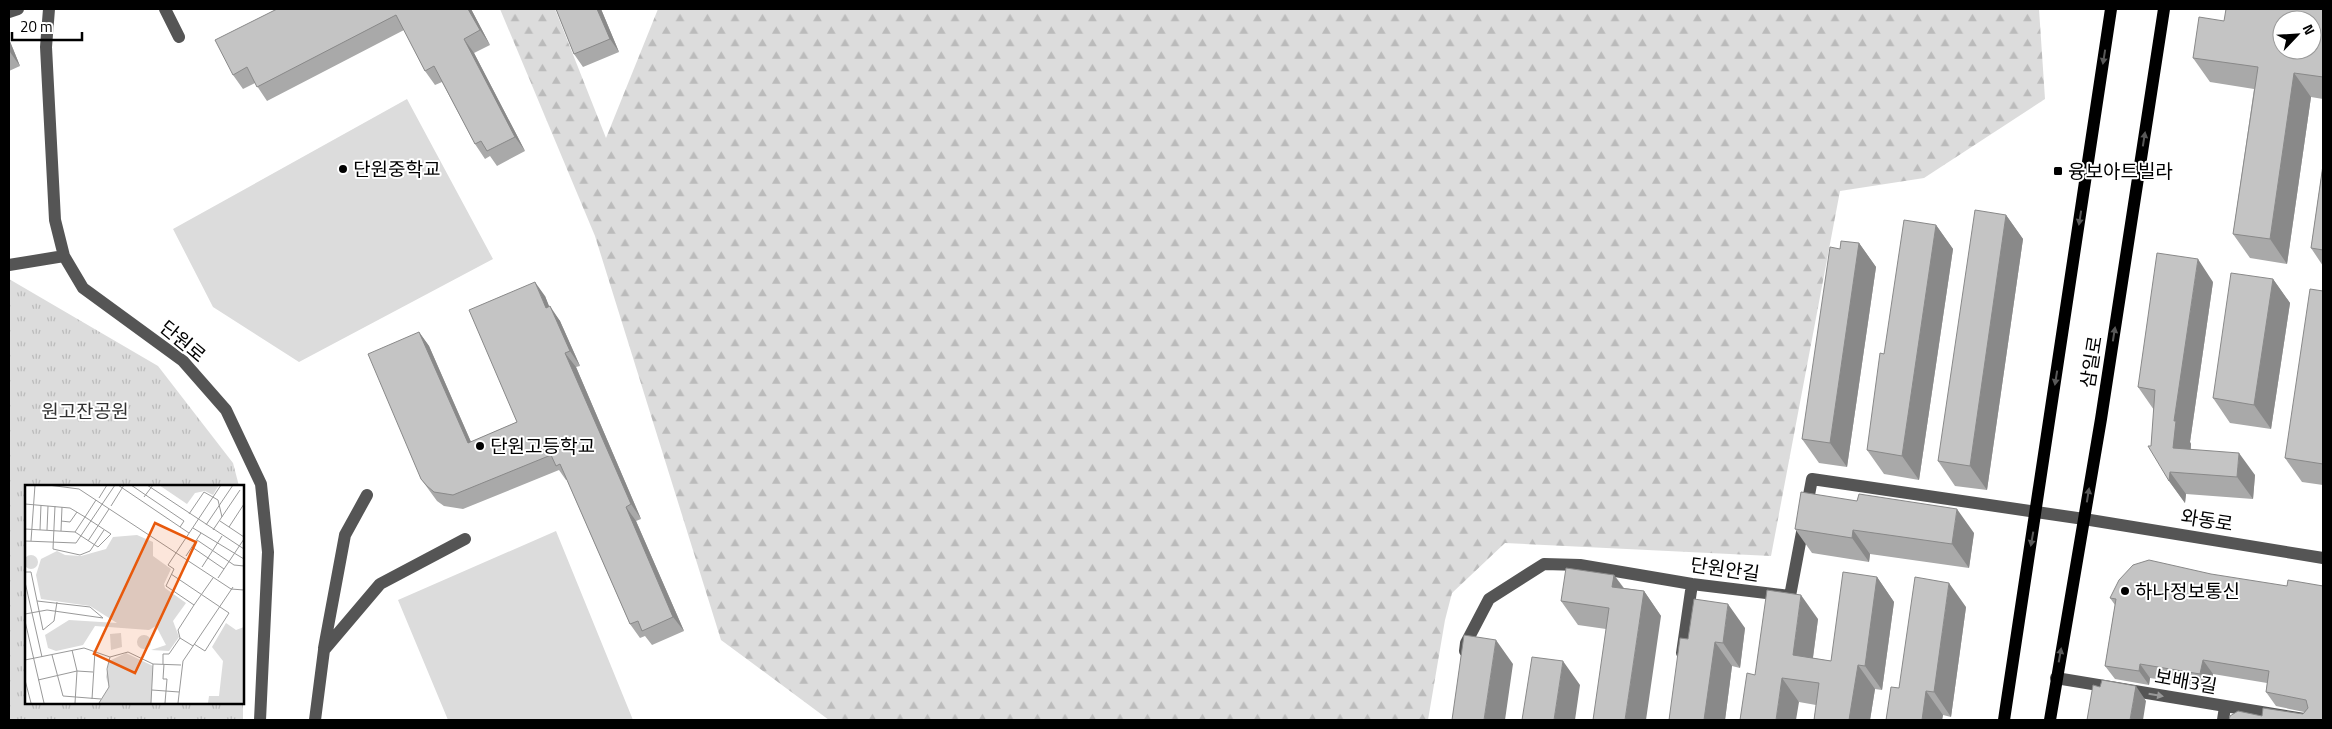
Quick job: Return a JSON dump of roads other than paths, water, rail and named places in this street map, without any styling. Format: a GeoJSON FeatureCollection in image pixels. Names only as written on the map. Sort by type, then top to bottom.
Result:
{"type":"FeatureCollection","features":[{"type":"Feature","properties":{"kind":"main road","name":"삼일로"},"geometry":{"type":"LineString","coordinates":[[2004,720],[2112,9]]}},
{"type":"Feature","properties":{"kind":"main road","name":"삼일로"},"geometry":{"type":"LineString","coordinates":[[2050,720],[2084,519],[2164,9]]}},
{"type":"Feature","properties":{"kind":"street"},"geometry":{"type":"LineString","coordinates":[[9,12],[18,9]]}},
{"type":"Feature","properties":{"kind":"street","name":"단원로"},"geometry":{"type":"LineString","coordinates":[[49,9],[46,47],[55,220],[64,256],[83,288],[183,361],[226,410],[261,484],[268,552],[260,720]]}},
{"type":"Feature","properties":{"kind":"street"},"geometry":{"type":"LineString","coordinates":[[165,9],[179,38]]}},
{"type":"Feature","properties":{"kind":"street"},"geometry":{"type":"LineString","coordinates":[[9,265],[64,256]]}},
{"type":"Feature","properties":{"kind":"street","name":"단원안길"},"geometry":{"type":"LineString","coordinates":[[1463,663],[1466,643],[1489,599],[1544,564],[1580,565],[1692,584],[1790,596],[1812,479],[2084,519]]}},
{"type":"Feature","properties":{"kind":"street"},"geometry":{"type":"LineString","coordinates":[[315,720],[324,650],[345,535],[367,495]]}},
{"type":"Feature","properties":{"kind":"street","name":"와동로"},"geometry":{"type":"LineString","coordinates":[[2084,519],[2323,558]]}},
{"type":"Feature","properties":{"kind":"street"},"geometry":{"type":"LineString","coordinates":[[324,650],[380,584],[465,539]]}},
{"type":"Feature","properties":{"kind":"street"},"geometry":{"type":"LineString","coordinates":[[1680,662],[1692,584]]}},
{"type":"Feature","properties":{"kind":"street","name":"보배3길"},"geometry":{"type":"LineString","coordinates":[[2056,678],[2310,720]]}},
{"type":"Feature","properties":{"kind":"street"},"geometry":{"type":"LineString","coordinates":[[2223,720],[2225,707]]}},
{"type":"Feature","properties":{"kind":"place","name":"단원중학교"},"geometry":{"type":"Point","coordinates":[343,169]}},
{"type":"Feature","properties":{"kind":"place","name":"융보아트빌라"},"geometry":{"type":"Point","coordinates":[2058,171]}},
{"type":"Feature","properties":{"kind":"place","name":"단원고등학교"},"geometry":{"type":"Point","coordinates":[480,446]}},
{"type":"Feature","properties":{"kind":"place","name":"하나정보통신"},"geometry":{"type":"Point","coordinates":[2125,591]}},
{"type":"Feature","properties":{"kind":"park label","name":"원고잔공원"},"geometry":{"type":"Point","coordinates":[85,411]}}]}
